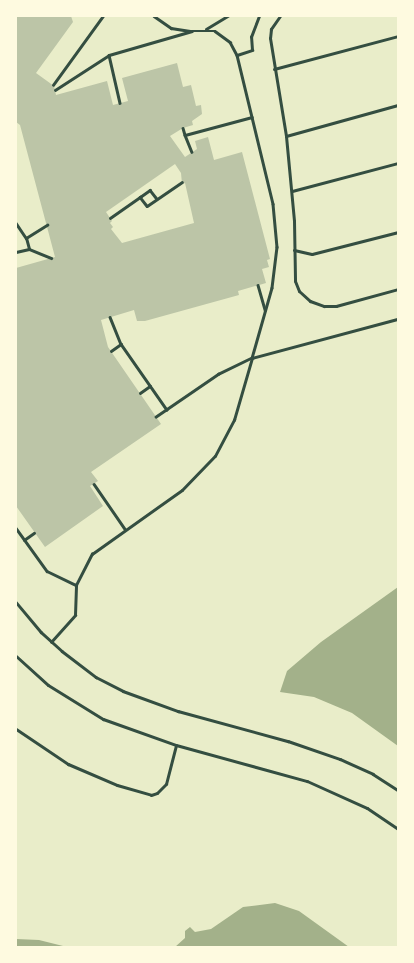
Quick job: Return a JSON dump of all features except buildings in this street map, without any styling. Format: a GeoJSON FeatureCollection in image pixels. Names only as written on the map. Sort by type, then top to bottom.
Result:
{"type":"FeatureCollection","features":[{"type":"Feature","properties":{"kind":"lane"},"geometry":{"type":"LineString","coordinates":[[280,16],[270,34],[274,69],[286,136],[292,191],[295,281],[299,291],[310,301],[324,306],[336,306],[398,288]]}},
{"type":"Feature","properties":{"kind":"lane"},"geometry":{"type":"LineString","coordinates":[[274,69],[398,36]]}},
{"type":"Feature","properties":{"kind":"lane"},"geometry":{"type":"LineString","coordinates":[[286,136],[398,105]]}},
{"type":"Feature","properties":{"kind":"lane"},"geometry":{"type":"LineString","coordinates":[[292,191],[398,163]]}},
{"type":"Feature","properties":{"kind":"lane"},"geometry":{"type":"LineString","coordinates":[[294,250],[312,254],[398,232]]}},
{"type":"Feature","properties":{"kind":"lane"},"geometry":{"type":"LineString","coordinates":[[16,656],[48,685],[84,709],[138,733],[307,781],[367,808],[398,829]]}},
{"type":"Feature","properties":{"kind":"lane"},"geometry":{"type":"LineString","coordinates":[[16,729],[68,764],[117,785],[151,795],[162,790],[166,784],[176,745]]}},
{"type":"Feature","properties":{"kind":"path"},"geometry":{"type":"LineString","coordinates":[[53,85],[103,16]]}},
{"type":"Feature","properties":{"kind":"path"},"geometry":{"type":"LineString","coordinates":[[51,642],[75,615],[76,585],[92,554],[125,529],[182,490],[215,456],[234,420],[277,266],[278,247],[273,204],[237,54],[224,36],[206,30],[192,31],[172,28],[154,16]]}},
{"type":"Feature","properties":{"kind":"path"},"geometry":{"type":"LineString","coordinates":[[206,30],[228,16]]}},
{"type":"Feature","properties":{"kind":"path"},"geometry":{"type":"LineString","coordinates":[[237,54],[252,50],[251,36],[259,16]]}},
{"type":"Feature","properties":{"kind":"path"},"geometry":{"type":"LineString","coordinates":[[55,90],[109,56],[192,31]]}},
{"type":"Feature","properties":{"kind":"path"},"geometry":{"type":"LineString","coordinates":[[109,56],[120,103]]}},
{"type":"Feature","properties":{"kind":"path"},"geometry":{"type":"LineString","coordinates":[[185,135],[252,117]]}},
{"type":"Feature","properties":{"kind":"path"},"geometry":{"type":"LineString","coordinates":[[183,128],[192,152]]}},
{"type":"Feature","properties":{"kind":"path"},"geometry":{"type":"LineString","coordinates":[[140,197],[147,206],[182,182]]}},
{"type":"Feature","properties":{"kind":"path"},"geometry":{"type":"LineString","coordinates":[[110,218],[150,190],[157,199]]}},
{"type":"Feature","properties":{"kind":"path"},"geometry":{"type":"LineString","coordinates":[[16,223],[26,238],[29,249]]}},
{"type":"Feature","properties":{"kind":"path"},"geometry":{"type":"LineString","coordinates":[[26,238],[47,225]]}},
{"type":"Feature","properties":{"kind":"path"},"geometry":{"type":"LineString","coordinates":[[16,252],[29,249],[51,258]]}},
{"type":"Feature","properties":{"kind":"path"},"geometry":{"type":"LineString","coordinates":[[258,286],[265,310]]}},
{"type":"Feature","properties":{"kind":"path"},"geometry":{"type":"LineString","coordinates":[[110,317],[121,344],[167,410]]}},
{"type":"Feature","properties":{"kind":"path"},"geometry":{"type":"LineString","coordinates":[[156,417],[219,374],[252,358],[398,319]]}},
{"type":"Feature","properties":{"kind":"path"},"geometry":{"type":"LineString","coordinates":[[111,351],[121,344]]}},
{"type":"Feature","properties":{"kind":"path"},"geometry":{"type":"LineString","coordinates":[[140,393],[150,386]]}},
{"type":"Feature","properties":{"kind":"path"},"geometry":{"type":"LineString","coordinates":[[94,484],[125,529]]}},
{"type":"Feature","properties":{"kind":"path"},"geometry":{"type":"LineString","coordinates":[[16,528],[47,570],[76,585]]}},
{"type":"Feature","properties":{"kind":"path"},"geometry":{"type":"LineString","coordinates":[[24,540],[34,533]]}},
{"type":"Feature","properties":{"kind":"path"},"geometry":{"type":"LineString","coordinates":[[16,602],[51,642],[96,676],[123,691],[178,711],[296,743],[367,771],[398,790]]}},
{"type":"Feature","properties":{"kind":"shaded area"},"geometry":{"type":"Polygon","coordinates":[[[398,587],[398,746],[352,713],[314,697],[280,692],[287,671],[321,642],[398,587]]]}},
{"type":"Feature","properties":{"kind":"shaded area"},"geometry":{"type":"Polygon","coordinates":[[[275,903],[299,911],[349,947],[175,947],[185,938],[185,931],[190,927],[195,932],[211,929],[243,907],[275,903]]]}},
{"type":"Feature","properties":{"kind":"shaded area"},"geometry":{"type":"Polygon","coordinates":[[[16,939],[39,940],[67,947],[16,947],[16,939]]]}}]}
